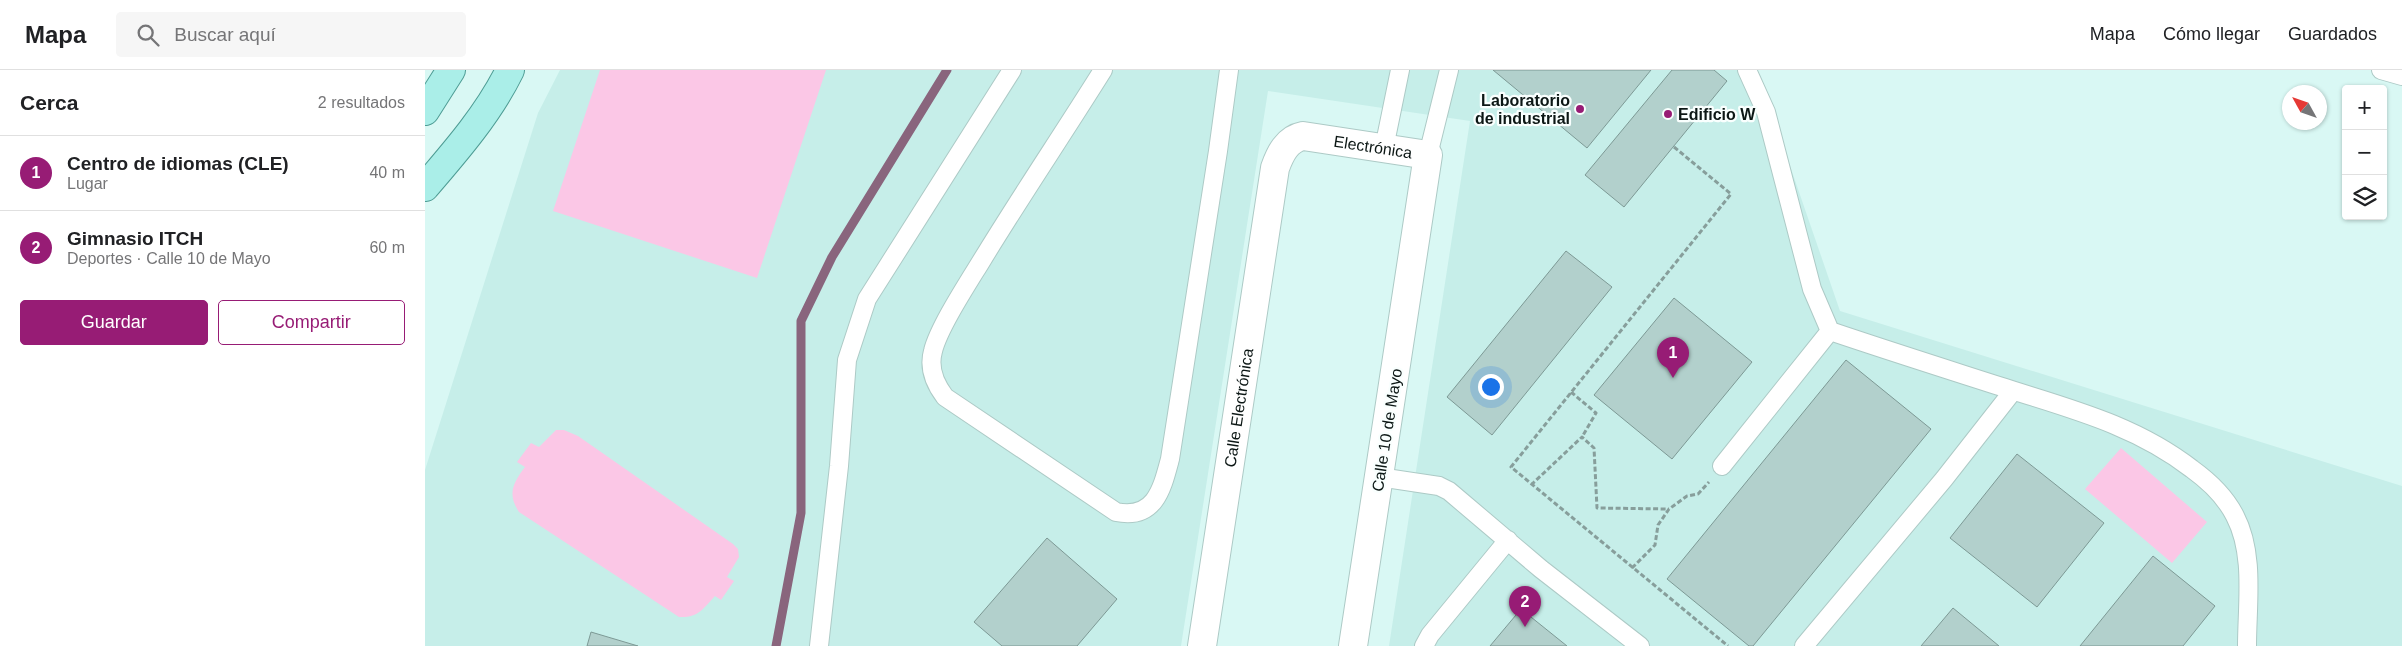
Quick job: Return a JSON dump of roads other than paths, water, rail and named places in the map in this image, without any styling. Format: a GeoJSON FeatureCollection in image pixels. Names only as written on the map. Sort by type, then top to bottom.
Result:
{"type":"FeatureCollection","features":[{"type":"Feature","properties":{"kind":"main road"},"geometry":{"type":"LineString","coordinates":[[425,111],[451,70]]}},
{"type":"Feature","properties":{"kind":"main road"},"geometry":{"type":"LineString","coordinates":[[425,187],[459,148],[501,88],[509,70]]}},
{"type":"Feature","properties":{"kind":"street","name":"Electrónica"},"geometry":{"type":"LineString","coordinates":[[1275,168],[1283,150],[1300,136],[1428,155],[1421,213]]}},
{"type":"Feature","properties":{"kind":"street","name":"Calle Electrónica"},"geometry":{"type":"LineString","coordinates":[[1202,646],[1275,168]]}},
{"type":"Feature","properties":{"kind":"street","name":"Calle 10 de Mayo"},"geometry":{"type":"LineString","coordinates":[[1353,646],[1421,213]]}},
{"type":"Feature","properties":{"kind":"lane"},"geometry":{"type":"LineString","coordinates":[[819,646],[839,466],[847,360],[867,299],[1012,70]]}},
{"type":"Feature","properties":{"kind":"lane"},"geometry":{"type":"LineString","coordinates":[[1103,70],[971,278],[939,336],[933,351],[932,366],[935,384],[945,397],[1117,512],[1129,514],[1143,510],[1156,501],[1170,459],[1229,70]]}},
{"type":"Feature","properties":{"kind":"lane"},"geometry":{"type":"LineString","coordinates":[[1384,148],[1399,70]]}},
{"type":"Feature","properties":{"kind":"lane"},"geometry":{"type":"LineString","coordinates":[[1428,155],[1449,70]]}},
{"type":"Feature","properties":{"kind":"lane"},"geometry":{"type":"LineString","coordinates":[[1747,70],[1767,112],[1812,289],[1830,331],[2095,416],[2142,436],[2174,454],[2219,491],[2235,514],[2246,544],[2247,646]]}},
{"type":"Feature","properties":{"kind":"lane"},"geometry":{"type":"LineString","coordinates":[[2381,70],[2402,76]]}},
{"type":"Feature","properties":{"kind":"lane"},"geometry":{"type":"LineString","coordinates":[[1722,466],[1830,331]]}},
{"type":"Feature","properties":{"kind":"lane"},"geometry":{"type":"LineString","coordinates":[[1804,646],[1944,479],[2013,391]]}},
{"type":"Feature","properties":{"kind":"lane"},"geometry":{"type":"LineString","coordinates":[[1379,477],[1439,486],[1449,491],[1541,569],[1640,646]]}},
{"type":"Feature","properties":{"kind":"lane"},"geometry":{"type":"LineString","coordinates":[[1424,646],[1430,635],[1508,540]]}},
{"type":"Feature","properties":{"kind":"lane"},"geometry":{"type":"LineString","coordinates":[[1820,646],[1821,628]]}},
{"type":"Feature","properties":{"kind":"waterway"},"geometry":{"type":"LineString","coordinates":[[776,646],[801,513],[801,321],[832,257],[947,70]]}},
{"type":"Feature","properties":{"kind":"place","name":"Laboratorio de industrial"},"geometry":{"type":"Point","coordinates":[1580,109]}},
{"type":"Feature","properties":{"kind":"place","name":"Edificio W"},"geometry":{"type":"Point","coordinates":[1668,114]}},
{"type":"Feature","properties":{"kind":"place","name":"Centro de idiomas (CLE)"},"geometry":{"type":"Point","coordinates":[1673,378]}},
{"type":"Feature","properties":{"kind":"place","name":"Gimnasio ITCH"},"geometry":{"type":"Point","coordinates":[1525,627]}}]}
